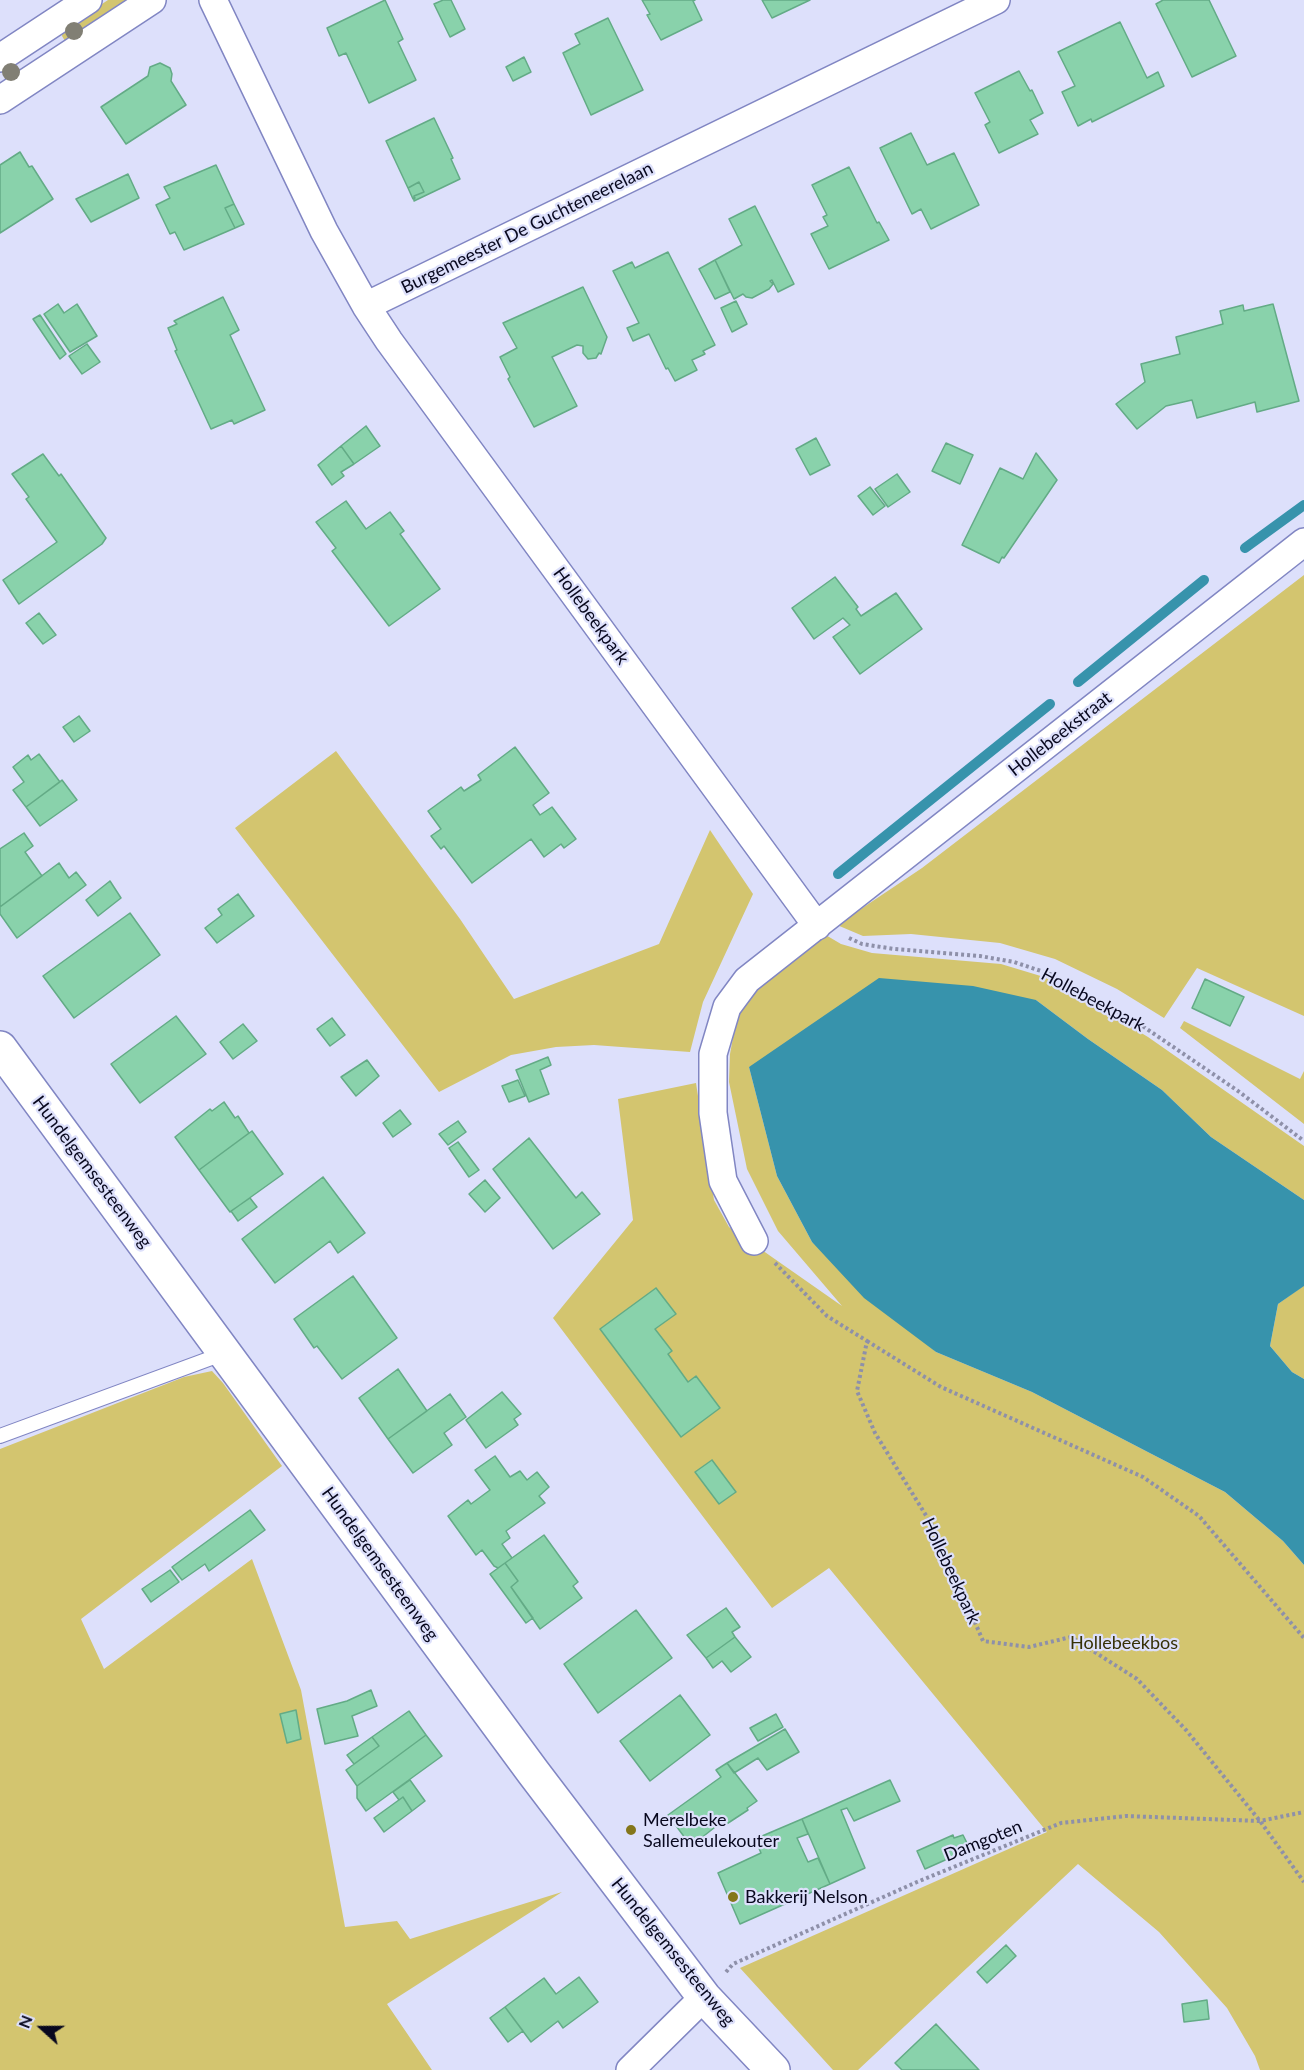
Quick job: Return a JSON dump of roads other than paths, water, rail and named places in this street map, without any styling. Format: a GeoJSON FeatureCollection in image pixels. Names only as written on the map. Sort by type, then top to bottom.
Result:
{"type":"FeatureCollection","features":[{"type":"Feature","properties":{"kind":"main road","name":"Hundelgemsesteenweg"},"geometry":{"type":"LineString","coordinates":[[0,1048],[533,1772],[704,1997],[773,2070]]}},
{"type":"Feature","properties":{"kind":"street"},"geometry":{"type":"LineString","coordinates":[[0,58],[88,0]]}},
{"type":"Feature","properties":{"kind":"street"},"geometry":{"type":"LineString","coordinates":[[0,100],[152,0]]}},
{"type":"Feature","properties":{"kind":"street"},"geometry":{"type":"LineString","coordinates":[[213,0],[324,231],[366,306]]}},
{"type":"Feature","properties":{"kind":"street","name":"Burgemeester De Guchteneerelaan"},"geometry":{"type":"LineString","coordinates":[[366,306],[996,0]]}},
{"type":"Feature","properties":{"kind":"street"},"geometry":{"type":"LineString","coordinates":[[32,38],[51,66]]}},
{"type":"Feature","properties":{"kind":"street","name":"Hollebeekpark"},"geometry":{"type":"LineString","coordinates":[[366,306],[388,341],[817,926]]}},
{"type":"Feature","properties":{"kind":"street","name":"Hollebeekstraat"},"geometry":{"type":"LineString","coordinates":[[817,926],[1304,542]]}},
{"type":"Feature","properties":{"kind":"street"},"geometry":{"type":"LineString","coordinates":[[754,1240],[723,1181],[713,1113],[713,1054],[727,1007],[747,980],[817,926]]}},
{"type":"Feature","properties":{"kind":"street"},"geometry":{"type":"LineString","coordinates":[[630,2070],[704,1997]]}},
{"type":"Feature","properties":{"kind":"lane"},"geometry":{"type":"LineString","coordinates":[[0,1436],[225,1353]]}},
{"type":"Feature","properties":{"kind":"water"},"geometry":{"type":"Polygon","coordinates":[[[879,978],[973,986],[1036,1000],[1162,1090],[1211,1137],[1304,1200],[1304,1286],[1278,1304],[1270,1346],[1292,1372],[1304,1379],[1304,1565],[1283,1541],[1225,1492],[1032,1392],[936,1352],[864,1298],[812,1242],[777,1176],[749,1067],[879,978]]]}},
{"type":"Feature","properties":{"kind":"waterway"},"geometry":{"type":"LineString","coordinates":[[1245,548],[1304,505]]}},
{"type":"Feature","properties":{"kind":"waterway"},"geometry":{"type":"LineString","coordinates":[[1078,682],[1204,580]]}},
{"type":"Feature","properties":{"kind":"waterway"},"geometry":{"type":"LineString","coordinates":[[838,874],[1050,704]]}},
{"type":"Feature","properties":{"kind":"place","name":"Merelbeke Sallemeulekouter"},"geometry":{"type":"Point","coordinates":[631,1830]}},
{"type":"Feature","properties":{"kind":"place","name":"Bakkerij Nelson"},"geometry":{"type":"Point","coordinates":[733,1897]}},
{"type":"Feature","properties":{"kind":"park label","name":"Hollebeekbos"},"geometry":{"type":"Point","coordinates":[1124,1643]}}]}
